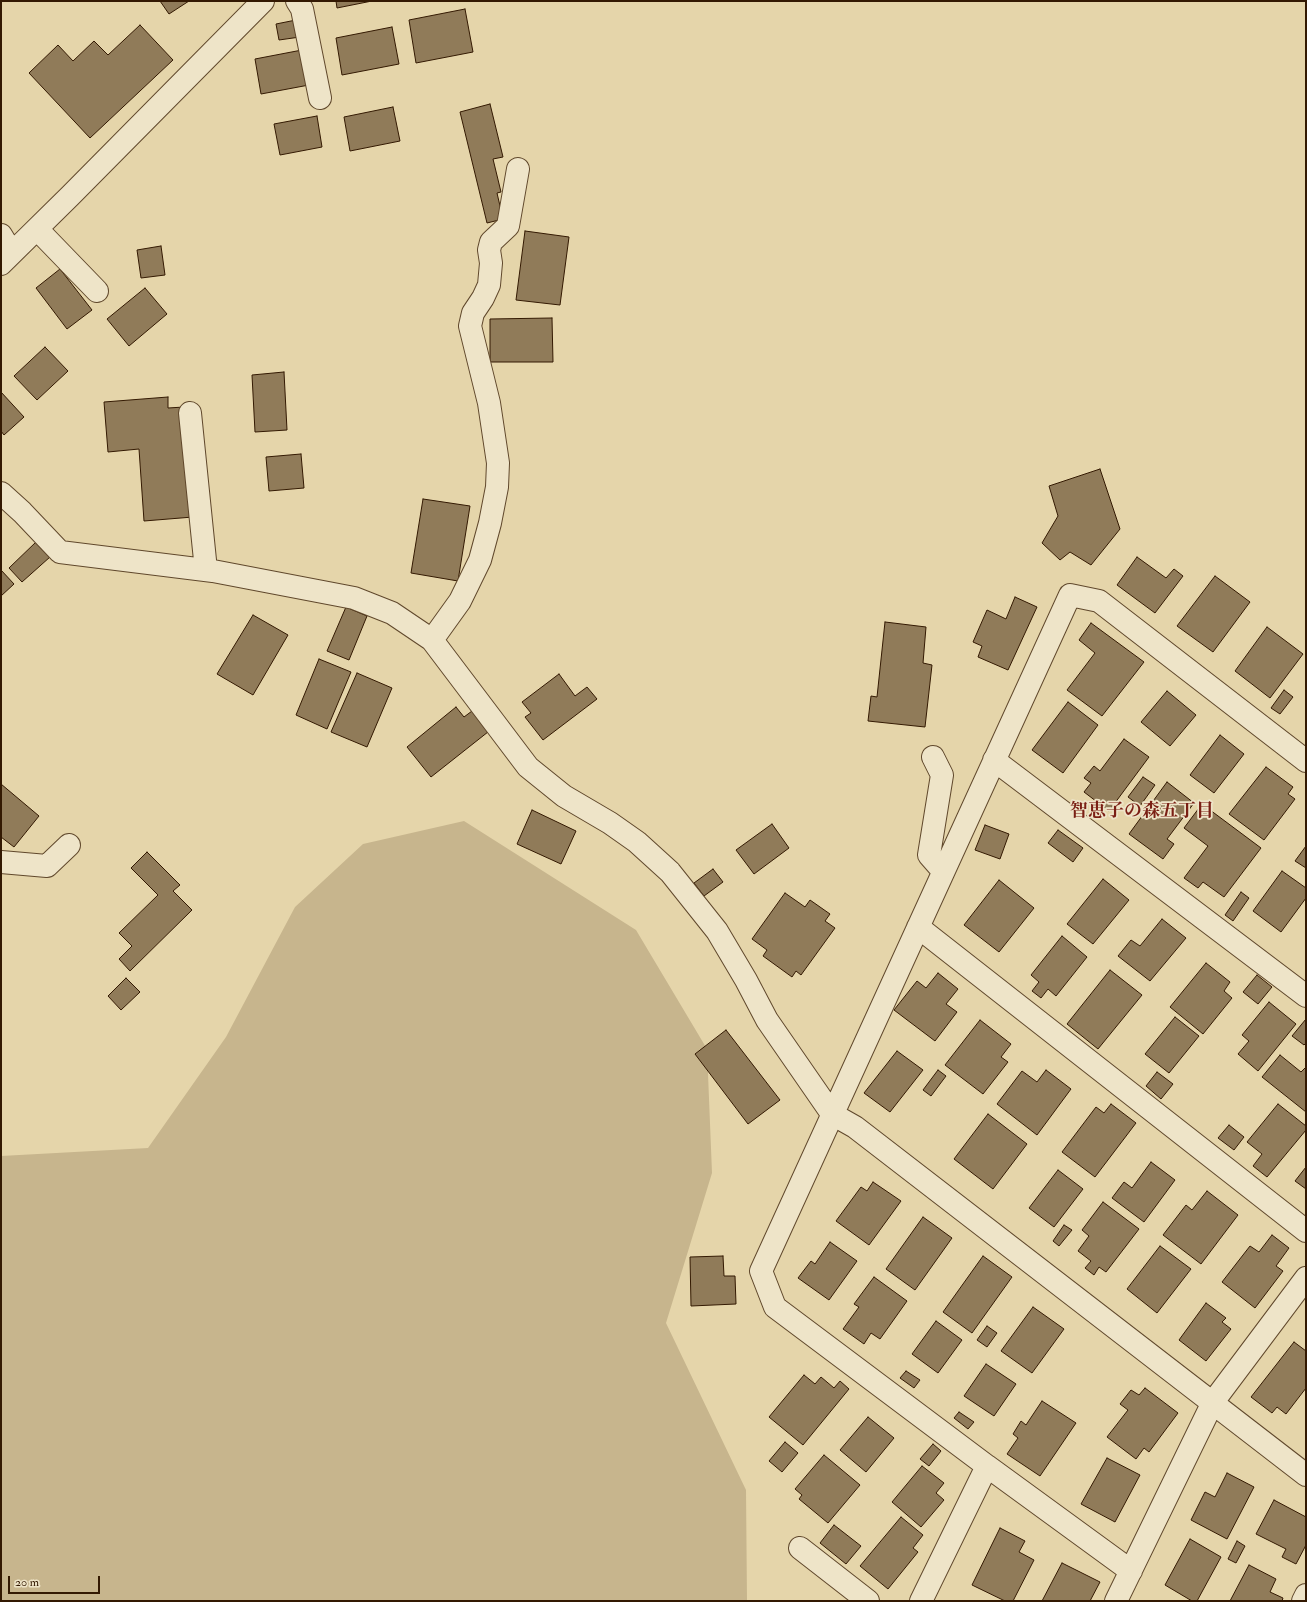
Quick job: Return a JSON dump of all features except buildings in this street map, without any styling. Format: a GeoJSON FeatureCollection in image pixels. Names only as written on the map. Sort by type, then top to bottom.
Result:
{"type":"FeatureCollection","features":[{"type":"Feature","properties":{"kind":"street"},"geometry":{"type":"LineString","coordinates":[[5,250],[37,229],[264,1]]}},
{"type":"Feature","properties":{"kind":"street"},"geometry":{"type":"LineString","coordinates":[[297,1],[302,9],[320,98]]}},
{"type":"Feature","properties":{"kind":"street"},"geometry":{"type":"LineString","coordinates":[[432,640],[460,602],[480,560],[490,524],[497,487],[498,463],[489,403],[470,326],[473,312],[483,298],[489,285],[489,250],[491,242],[508,226],[518,169]]}},
{"type":"Feature","properties":{"kind":"street"},"geometry":{"type":"LineString","coordinates":[[37,229],[97,291]]}},
{"type":"Feature","properties":{"kind":"street"},"geometry":{"type":"LineString","coordinates":[[190,414],[206,570]]}},
{"type":"Feature","properties":{"kind":"street"},"geometry":{"type":"LineString","coordinates":[[1,493],[22,512],[60,552],[206,570],[354,598],[392,613],[432,640],[528,767],[564,796],[610,823],[637,842],[670,872],[717,931],[746,980],[766,1020],[832,1114],[855,1127],[1306,1475]]}},
{"type":"Feature","properties":{"kind":"street"},"geometry":{"type":"LineString","coordinates":[[1131,1571],[987,1466],[775,1307],[761,1271],[1070,595],[1099,601],[1306,761]]}},
{"type":"Feature","properties":{"kind":"street"},"geometry":{"type":"LineString","coordinates":[[933,757],[942,775],[929,855],[944,871]]}},
{"type":"Feature","properties":{"kind":"street"},"geometry":{"type":"LineString","coordinates":[[994,760],[1306,996]]}},
{"type":"Feature","properties":{"kind":"street"},"geometry":{"type":"LineString","coordinates":[[1,862],[47,866],[69,845]]}},
{"type":"Feature","properties":{"kind":"street"},"geometry":{"type":"LineString","coordinates":[[918,927],[1306,1231]]}},
{"type":"Feature","properties":{"kind":"street"},"geometry":{"type":"LineString","coordinates":[[1116,1601],[1213,1402],[1306,1278]]}},
{"type":"Feature","properties":{"kind":"street"},"geometry":{"type":"LineString","coordinates":[[921,1601],[987,1466]]}},
{"type":"Feature","properties":{"kind":"street"},"geometry":{"type":"LineString","coordinates":[[800,1548],[868,1601]]}},
{"type":"Feature","properties":{"kind":"street"},"geometry":{"type":"LineString","coordinates":[[1303,1601],[1306,1595]]}},
{"type":"Feature","properties":{"kind":"shaded area"},"geometry":{"type":"Polygon","coordinates":[[[464,821],[636,930],[707,1049],[712,1173],[666,1323],[746,1490],[747,1601],[1,1601],[1,1156],[148,1148],[226,1037],[295,907],[363,844],[464,821]]]}},
{"type":"Feature","properties":{"kind":"district","name":"智恵子の森五丁目"},"geometry":{"type":"Point","coordinates":[1142,812]}}]}
